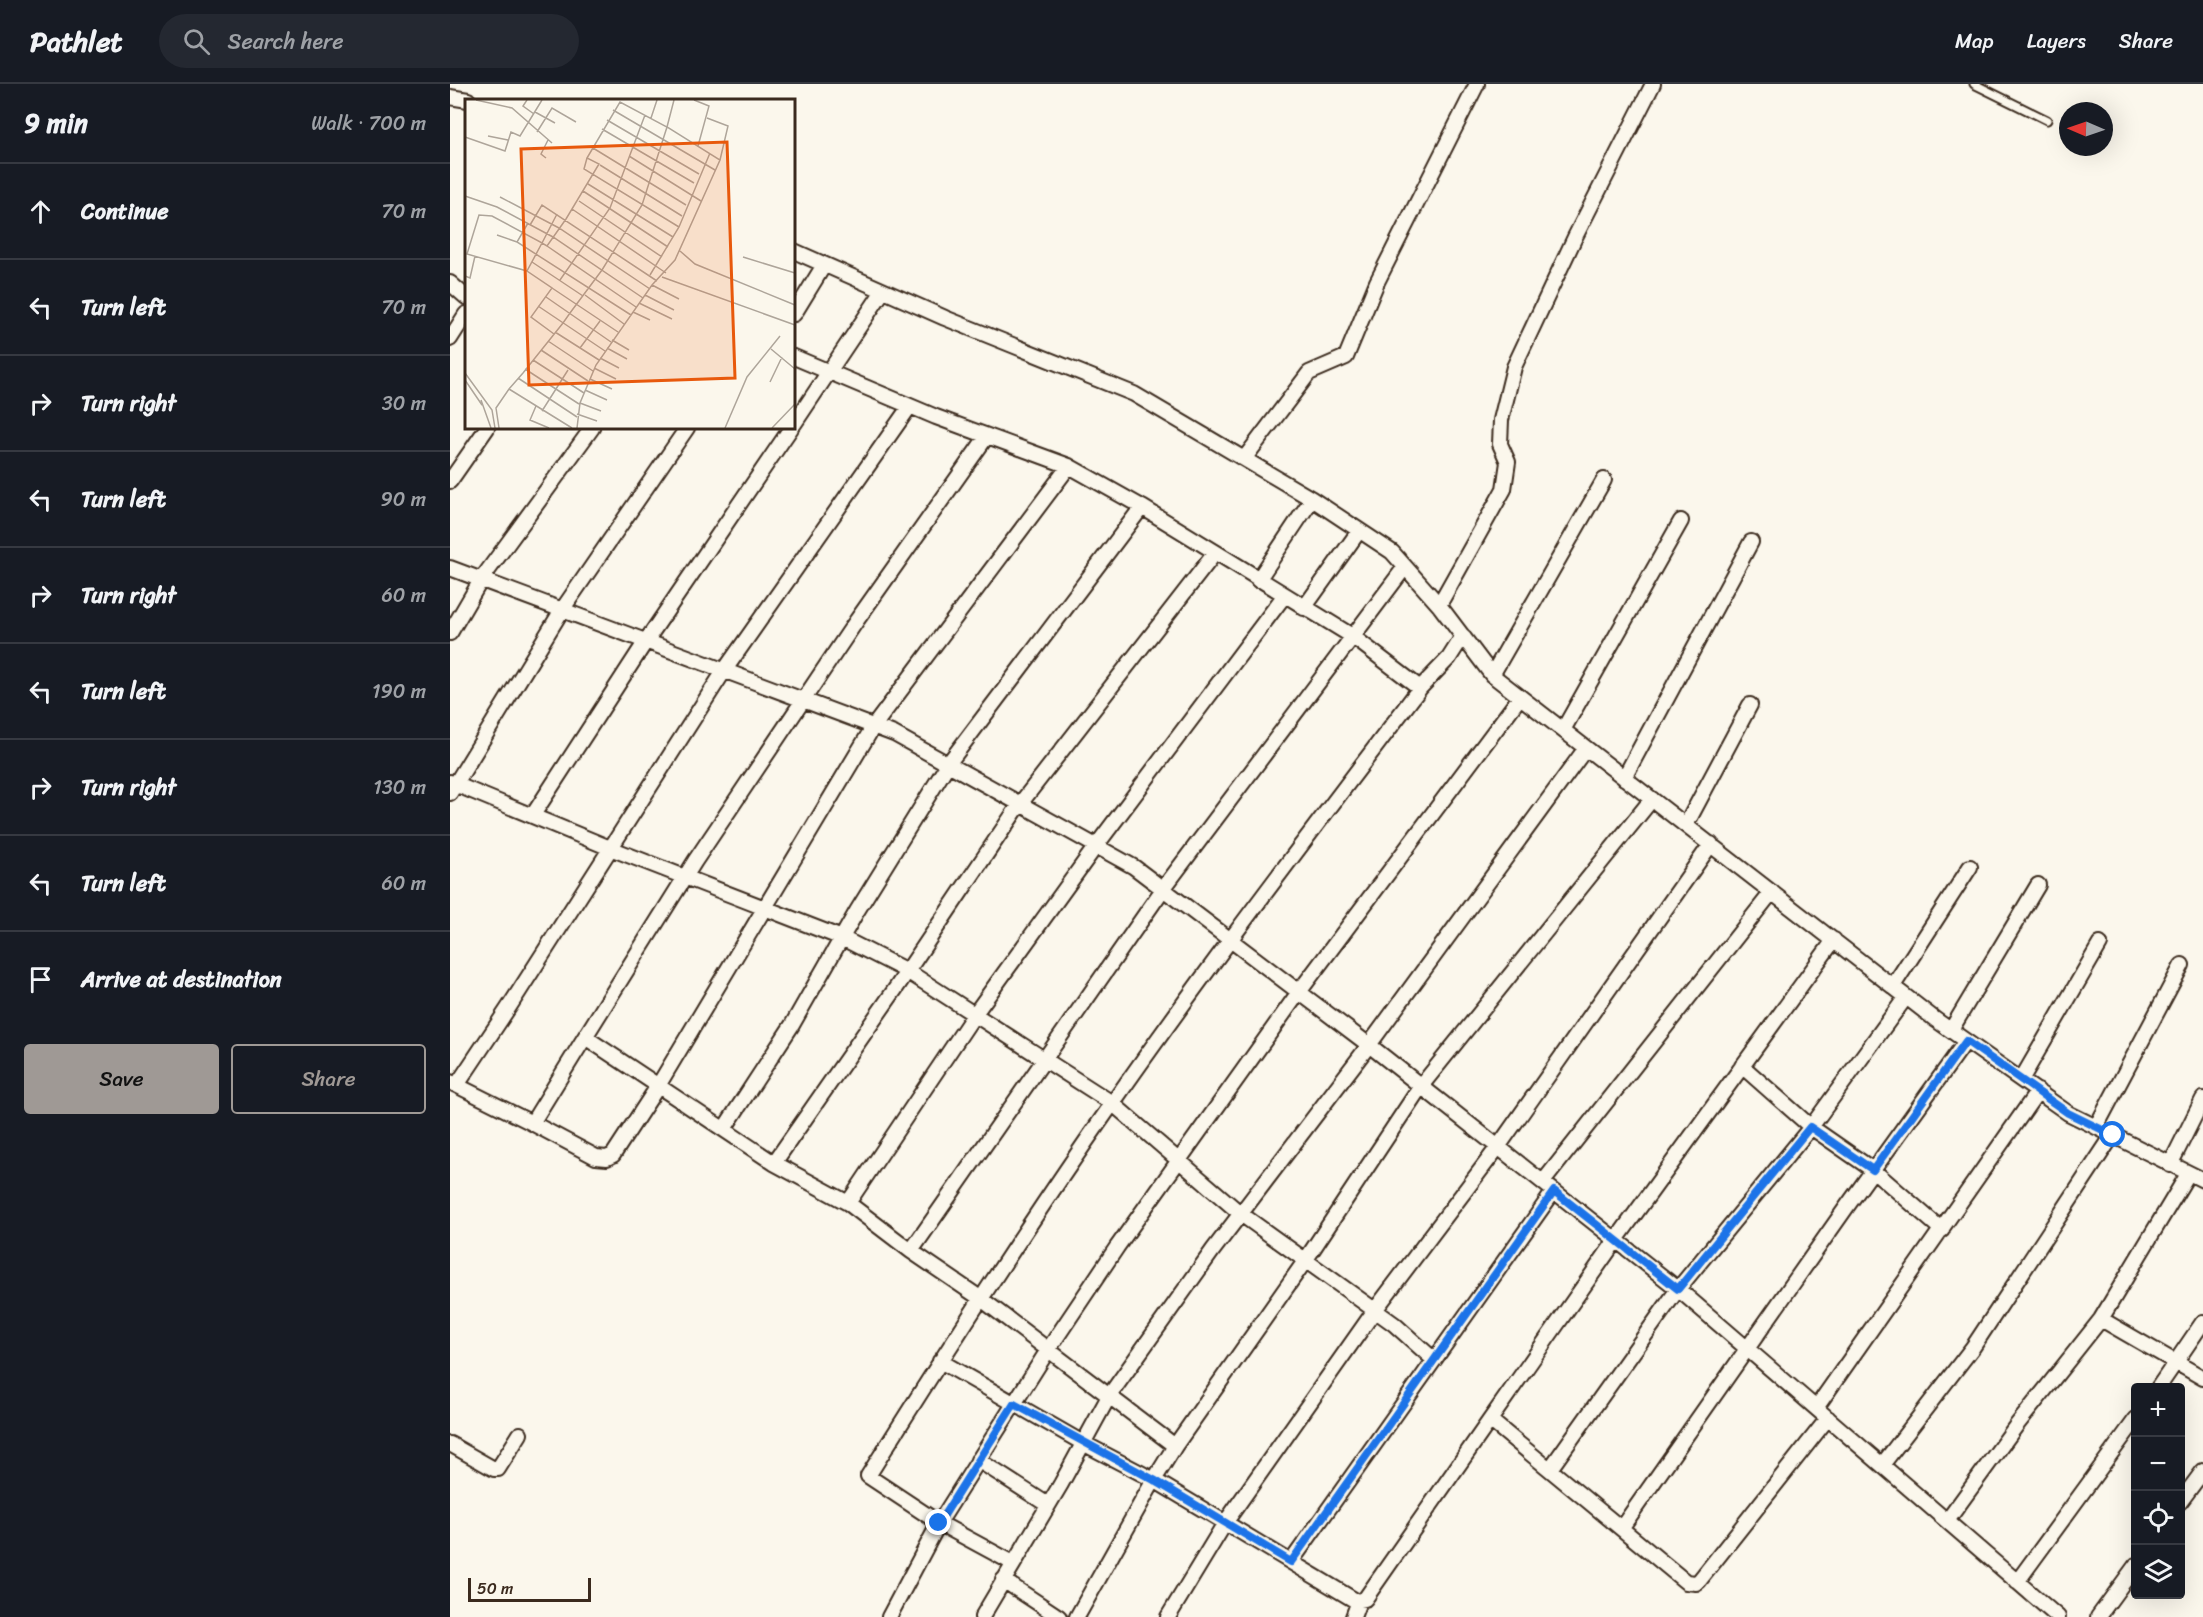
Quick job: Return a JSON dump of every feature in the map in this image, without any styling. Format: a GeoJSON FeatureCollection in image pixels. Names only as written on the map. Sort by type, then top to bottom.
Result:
{"type":"FeatureCollection","features":[{"type":"Feature","properties":{"kind":"street"},"geometry":{"type":"LineString","coordinates":[[1244,459],[1309,373],[1346,357],[1377,282],[1477,84]]}},
{"type":"Feature","properties":{"kind":"street"},"geometry":{"type":"LineString","coordinates":[[1439,605],[1504,489],[1508,462],[1500,444],[1501,420],[1514,367],[1575,237],[1653,84]]}},
{"type":"Feature","properties":{"kind":"street"},"geometry":{"type":"LineString","coordinates":[[450,97],[465,100]]}},
{"type":"Feature","properties":{"kind":"street"},"geometry":{"type":"LineString","coordinates":[[795,251],[945,318],[1134,394],[1312,499],[1392,552],[1439,605],[1492,675],[1906,997],[2068,1113],[2203,1180]]}},
{"type":"Feature","properties":{"kind":"street"},"geometry":{"type":"LineString","coordinates":[[795,312],[824,265]]}},
{"type":"Feature","properties":{"kind":"street"},"geometry":{"type":"LineString","coordinates":[[450,284],[465,296]]}},
{"type":"Feature","properties":{"kind":"street"},"geometry":{"type":"LineString","coordinates":[[795,422],[883,291]]}},
{"type":"Feature","properties":{"kind":"street"},"geometry":{"type":"LineString","coordinates":[[450,339],[465,316]]}},
{"type":"Feature","properties":{"kind":"street"},"geometry":{"type":"LineString","coordinates":[[795,357],[910,406],[1069,466],[1142,507],[1352,636],[1420,688]]}},
{"type":"Feature","properties":{"kind":"street"},"geometry":{"type":"LineString","coordinates":[[910,406],[724,671],[509,1007],[453,1083],[590,1154],[602,1159],[613,1155],[658,1086],[873,727],[1069,466]]}},
{"type":"Feature","properties":{"kind":"street"},"geometry":{"type":"LineString","coordinates":[[450,482],[486,429]]}},
{"type":"Feature","properties":{"kind":"street"},"geometry":{"type":"LineString","coordinates":[[450,633],[481,580],[591,429]]}},
{"type":"Feature","properties":{"kind":"street"},"geometry":{"type":"LineString","coordinates":[[686,429],[561,610],[452,786],[533,815],[610,848],[842,938],[907,971],[1112,1103],[1241,1214],[1394,1324],[1433,1359]]}},
{"type":"Feature","properties":{"kind":"street"},"geometry":{"type":"LineString","coordinates":[[533,815],[646,641],[790,429]]}},
{"type":"Feature","properties":{"kind":"street"},"geometry":{"type":"LineString","coordinates":[[532,1123],[686,876],[857,620],[987,436]]}},
{"type":"Feature","properties":{"kind":"street"},"geometry":{"type":"LineString","coordinates":[[1492,675],[1605,480]]}},
{"type":"Feature","properties":{"kind":"street"},"geometry":{"type":"LineString","coordinates":[[1258,580],[1312,499]]}},
{"type":"Feature","properties":{"kind":"street"},"geometry":{"type":"LineString","coordinates":[[724,1129],[792,1024],[948,764],[1142,507]]}},
{"type":"Feature","properties":{"kind":"street"},"geometry":{"type":"LineString","coordinates":[[1563,730],[1681,521]]}},
{"type":"Feature","properties":{"kind":"street"},"geometry":{"type":"LineString","coordinates":[[1304,608],[1359,531]]}},
{"type":"Feature","properties":{"kind":"street"},"geometry":{"type":"LineString","coordinates":[[1624,778],[1751,542]]}},
{"type":"Feature","properties":{"kind":"street"},"geometry":{"type":"LineString","coordinates":[[774,1163],[1020,804],[1215,553]]}},
{"type":"Feature","properties":{"kind":"street"},"geometry":{"type":"LineString","coordinates":[[911,1251],[1163,889],[1405,567]]}},
{"type":"Feature","properties":{"kind":"street"},"geometry":{"type":"LineString","coordinates":[[450,568],[894,734],[1134,867],[1369,1045],[1678,1289],[2058,1617]]}},
{"type":"Feature","properties":{"kind":"street"},"geometry":{"type":"LineString","coordinates":[[848,1203],[974,1015],[1096,846],[1284,596]]}},
{"type":"Feature","properties":{"kind":"street"},"geometry":{"type":"LineString","coordinates":[[1013,1563],[939,1523],[868,1476],[980,1298],[1112,1103],[1230,940],[1420,688],[1449,658],[1462,636]]}},
{"type":"Feature","properties":{"kind":"street"},"geometry":{"type":"LineString","coordinates":[[889,1617],[939,1523],[1048,1350],[1117,1247],[1299,992],[1520,697]]}},
{"type":"Feature","properties":{"kind":"street"},"geometry":{"type":"LineString","coordinates":[[1686,825],[1750,705]]}},
{"type":"Feature","properties":{"kind":"street"},"geometry":{"type":"LineString","coordinates":[[981,1617],[1048,1505],[1109,1396],[1586,748]]}},
{"type":"Feature","properties":{"kind":"street"},"geometry":{"type":"LineString","coordinates":[[1077,1617],[1175,1446],[1305,1261],[1420,1086],[1652,799]]}},
{"type":"Feature","properties":{"kind":"street"},"geometry":{"type":"LineString","coordinates":[[1168,1617],[1225,1523],[1375,1310],[1498,1147],[1711,844]]}},
{"type":"Feature","properties":{"kind":"street"},"geometry":{"type":"LineString","coordinates":[[1893,986],[1970,867]]}},
{"type":"Feature","properties":{"kind":"street"},"geometry":{"type":"LineString","coordinates":[[1951,1030],[2038,885]]}},
{"type":"Feature","properties":{"kind":"street"},"geometry":{"type":"LineString","coordinates":[[1291,1562],[1433,1359],[1548,1187],[1772,892]]}},
{"type":"Feature","properties":{"kind":"street"},"geometry":{"type":"LineString","coordinates":[[940,1361],[1083,1443],[1154,1480],[1359,1601],[1365,1599],[1616,1240],[1834,940]]}},
{"type":"Feature","properties":{"kind":"street"},"geometry":{"type":"LineString","coordinates":[[2021,1080],[2100,944]]}},
{"type":"Feature","properties":{"kind":"street"},"geometry":{"type":"LineString","coordinates":[[2096,1127],[2182,965]]}},
{"type":"Feature","properties":{"kind":"street"},"geometry":{"type":"LineString","coordinates":[[1550,1469],[1678,1289],[1810,1127],[1906,997]]}},
{"type":"Feature","properties":{"kind":"street"},"geometry":{"type":"LineString","coordinates":[[585,1037],[774,1163],[848,1203],[911,1251],[980,1298],[1175,1446]]}},
{"type":"Feature","properties":{"kind":"street"},"geometry":{"type":"LineString","coordinates":[[1622,1527],[1966,1041]]}},
{"type":"Feature","properties":{"kind":"street"},"geometry":{"type":"LineString","coordinates":[[1742,1066],[1810,1127],[1873,1170],[1942,1230]]}},
{"type":"Feature","properties":{"kind":"street"},"geometry":{"type":"LineString","coordinates":[[1816,1408],[2038,1092]]}},
{"type":"Feature","properties":{"kind":"street"},"geometry":{"type":"LineString","coordinates":[[2170,1165],[2203,1099]]}},
{"type":"Feature","properties":{"kind":"street"},"geometry":{"type":"LineString","coordinates":[[1882,1465],[1973,1347],[2113,1135]]}},
{"type":"Feature","properties":{"kind":"street"},"geometry":{"type":"LineString","coordinates":[[1947,1521],[2016,1426],[2101,1319],[2188,1174]]}},
{"type":"Feature","properties":{"kind":"street"},"geometry":{"type":"LineString","coordinates":[[2101,1319],[2203,1378]]}},
{"type":"Feature","properties":{"kind":"street"},"geometry":{"type":"LineString","coordinates":[[2161,1383],[2203,1322]]}},
{"type":"Feature","properties":{"kind":"street"},"geometry":{"type":"LineString","coordinates":[[1490,1420],[1686,1582],[1696,1583],[1700,1581],[1828,1418]]}},
{"type":"Feature","properties":{"kind":"street"},"geometry":{"type":"LineString","coordinates":[[2017,1582],[2131,1426]]}},
{"type":"Feature","properties":{"kind":"street"},"geometry":{"type":"LineString","coordinates":[[450,1444],[494,1469],[498,1469],[520,1434]]}},
{"type":"Feature","properties":{"kind":"street"},"geometry":{"type":"LineString","coordinates":[[978,1460],[1048,1505]]}},
{"type":"Feature","properties":{"kind":"street"},"geometry":{"type":"LineString","coordinates":[[2185,1496],[2203,1471]]}},
{"type":"Feature","properties":{"kind":"street"},"geometry":{"type":"LineString","coordinates":[[2098,1617],[2131,1572]]}},
{"type":"Feature","properties":{"kind":"street"},"geometry":{"type":"LineString","coordinates":[[1003,1580],[1059,1617]]}},
{"type":"Feature","properties":{"kind":"street"},"geometry":{"type":"LineString","coordinates":[[1353,1617],[1359,1601]]}},
{"type":"Feature","properties":{"kind":"lane"},"geometry":{"type":"LineString","coordinates":[[1974,84],[2047,120]]}},
{"type":"Feature","properties":{"kind":"route"},"geometry":{"type":"LineString","coordinates":[[939,1523],[1014,1404],[1154,1480],[1291,1562],[1554,1191],[1678,1289],[1810,1127],[1873,1170],[1966,1041],[2068,1113],[2113,1135]]}}]}
